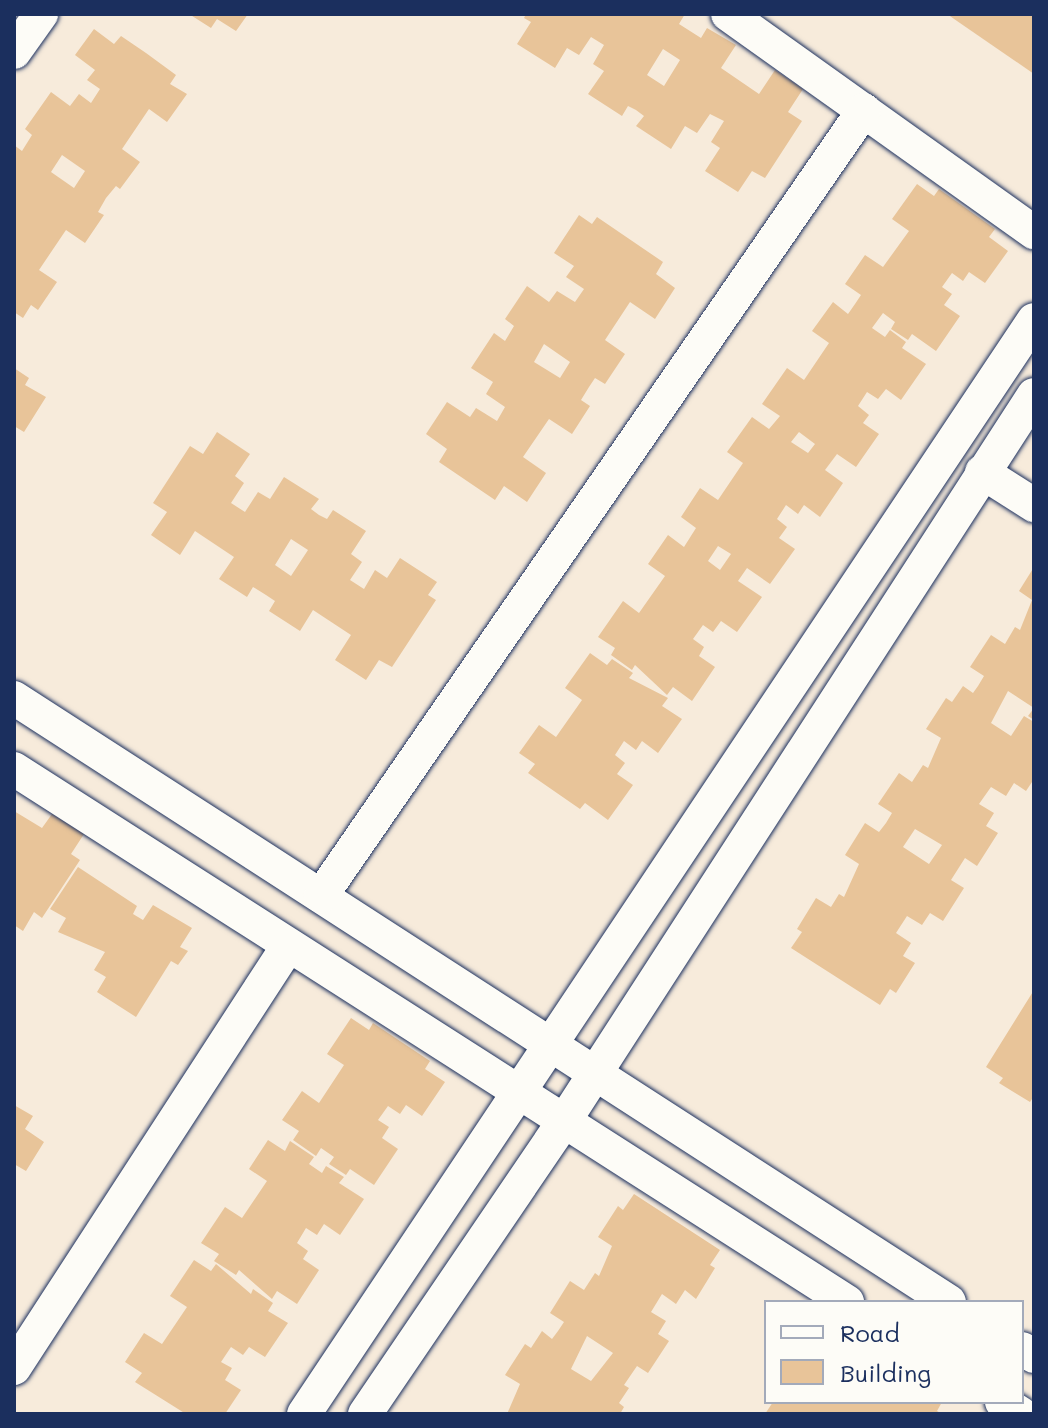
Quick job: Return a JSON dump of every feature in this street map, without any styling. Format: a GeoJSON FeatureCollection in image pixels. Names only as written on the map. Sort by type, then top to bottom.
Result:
{"type":"FeatureCollection","features":[{"type":"Feature","properties":{"kind":"street"},"geometry":{"type":"LineString","coordinates":[[14,52],[41,14]]}},
{"type":"Feature","properties":{"kind":"street"},"geometry":{"type":"LineString","coordinates":[[728,14],[1034,232]]}},
{"type":"Feature","properties":{"kind":"street"},"geometry":{"type":"LineString","coordinates":[[321,896],[864,110]]}},
{"type":"Feature","properties":{"kind":"street"},"geometry":{"type":"LineString","coordinates":[[304,1414],[1034,320]]}},
{"type":"Feature","properties":{"kind":"street"},"geometry":{"type":"LineString","coordinates":[[365,1414],[563,1123],[982,472],[1030,409]]}},
{"type":"Feature","properties":{"kind":"street"},"geometry":{"type":"LineString","coordinates":[[982,472],[1034,505]]}},
{"type":"Feature","properties":{"kind":"street"},"geometry":{"type":"LineString","coordinates":[[14,698],[321,896],[593,1077],[946,1300]]}},
{"type":"Feature","properties":{"kind":"street"},"geometry":{"type":"LineString","coordinates":[[14,769],[519,1096],[844,1300]]}},
{"type":"Feature","properties":{"kind":"street"},"geometry":{"type":"LineString","coordinates":[[14,1368],[288,946]]}},
{"type":"Feature","properties":{"kind":"building"},"geometry":{"type":"Polygon","coordinates":[[[189,14],[248,14],[236,31],[217,19],[211,28],[189,14]]]}},
{"type":"Feature","properties":{"kind":"building"},"geometry":{"type":"Polygon","coordinates":[[[526,14],[685,14],[679,24],[701,38],[707,28],[736,45],[721,68],[759,94],[775,70],[803,89],[788,112],[802,121],[765,178],[752,171],[738,192],[705,171],[720,148],[711,142],[724,121],[710,114],[697,133],[685,126],[671,149],[636,126],[644,116],[636,110],[628,106],[622,116],[588,94],[604,71],[593,64],[604,45],[591,37],[579,55],[567,48],[555,68],[517,44],[531,22],[524,18],[526,14]],[[663,49],[647,75],[664,86],[680,60],[663,49]]]}},
{"type":"Feature","properties":{"kind":"building"},"geometry":{"type":"Polygon","coordinates":[[[947,14],[1034,14],[1034,74],[957,21],[947,14]]]}},
{"type":"Feature","properties":{"kind":"building"},"geometry":{"type":"Polygon","coordinates":[[[94,29],[114,44],[121,36],[176,75],[170,84],[187,94],[167,122],[149,109],[122,149],[140,162],[120,189],[116,186],[106,198],[98,212],[104,215],[85,243],[66,230],[39,270],[57,282],[38,310],[31,305],[23,318],[14,312],[14,145],[22,151],[32,135],[25,129],[51,92],[70,106],[79,94],[91,103],[100,89],[87,80],[95,70],[75,55],[94,29]],[[62,155],[51,172],[74,188],[85,171],[62,155]]]}},
{"type":"Feature","properties":{"kind":"building"},"geometry":{"type":"Polygon","coordinates":[[[917,184],[934,196],[939,189],[995,229],[989,237],[1008,251],[985,283],[969,272],[963,281],[952,273],[942,287],[952,294],[944,305],[960,316],[936,351],[912,334],[908,340],[891,329],[895,322],[883,313],[872,328],[885,337],[890,330],[906,342],[902,348],[926,364],[901,400],[886,389],[878,399],[867,392],[858,406],[869,415],[863,423],[879,434],[856,467],[837,454],[825,470],[843,483],[820,517],[804,505],[798,514],[786,505],[777,519],[787,527],[779,538],[795,549],[770,584],[747,568],[738,581],[762,597],[737,632],[721,621],[713,632],[703,625],[693,639],[704,647],[699,656],[715,667],[692,701],[673,687],[667,695],[635,665],[632,670],[611,655],[615,648],[598,637],[623,601],[639,613],[665,576],[648,564],[668,535],[684,547],[696,528],[681,517],[700,488],[718,500],[743,463],[727,452],[752,417],[769,429],[780,416],[762,404],[787,368],[804,380],[829,343],[812,331],[833,302],[848,314],[855,304],[861,295],[845,284],[865,255],[883,267],[909,231],[892,219],[917,184]],[[799,432],[791,442],[808,453],[815,444],[799,432]],[[718,546],[708,561],[720,570],[731,554],[718,546]]]}},
{"type":"Feature","properties":{"kind":"building"},"geometry":{"type":"Polygon","coordinates":[[[579,215],[592,224],[597,217],[663,262],[656,274],[675,288],[655,319],[630,302],[605,340],[625,354],[605,384],[595,378],[589,387],[581,400],[590,406],[572,434],[549,419],[523,457],[546,473],[527,502],[504,486],[495,500],[439,462],[447,449],[426,434],[447,402],[470,417],[476,408],[497,421],[505,407],[486,394],[493,382],[471,368],[494,333],[505,341],[514,326],[505,319],[527,286],[549,302],[557,291],[575,302],[584,289],[566,277],[574,266],[554,253],[579,215]],[[544,344],[534,362],[560,378],[570,362],[544,344]]]}},
{"type":"Feature","properties":{"kind":"building"},"geometry":{"type":"Polygon","coordinates":[[[14,368],[29,378],[25,385],[46,397],[24,432],[14,426],[14,368]]]}},
{"type":"Feature","properties":{"kind":"building"},"geometry":{"type":"Polygon","coordinates":[[[217,432],[250,454],[235,476],[244,483],[231,503],[245,512],[258,492],[270,499],[284,477],[319,499],[311,509],[319,515],[327,519],[333,510],[366,531],[351,554],[362,562],[350,580],[364,589],[375,570],[387,578],[400,558],[437,582],[428,595],[436,600],[392,667],[379,660],[366,680],[335,660],[351,635],[313,610],[300,631],[269,611],[275,601],[266,595],[253,587],[247,597],[219,579],[234,557],[195,531],[180,555],[151,535],[167,512],[153,503],[190,446],[203,454],[217,432]],[[291,539],[275,565],[291,576],[308,550],[291,539]]]}},
{"type":"Feature","properties":{"kind":"building"},"geometry":{"type":"Polygon","coordinates":[[[1034,567],[1034,708],[1008,691],[991,723],[1011,736],[1024,716],[1034,722],[1034,779],[1026,791],[1014,783],[1006,796],[991,787],[979,804],[994,813],[986,826],[998,833],[977,866],[965,858],[951,880],[964,888],[943,921],[930,913],[922,925],[907,916],[896,933],[911,943],[903,956],[915,963],[896,993],[890,989],[880,1005],[791,948],[802,932],[797,929],[816,898],[831,907],[839,894],[844,897],[859,864],[845,855],[865,823],[879,832],[886,823],[892,813],[878,804],[899,773],[912,782],[923,765],[928,768],[941,738],[926,729],[946,698],[952,702],[963,686],[973,693],[978,686],[984,676],[970,667],[991,635],[1005,644],[1015,627],[1020,630],[1032,600],[1019,591],[1034,567]],[[915,829],[903,847],[929,864],[942,845],[915,829]]]}},
{"type":"Feature","properties":{"kind":"building"},"geometry":{"type":"Polygon","coordinates":[[[590,653],[607,665],[612,659],[633,673],[629,678],[668,698],[662,706],[682,719],[658,753],[642,741],[636,750],[624,741],[615,755],[625,763],[617,774],[633,785],[608,820],[585,803],[580,809],[528,773],[535,764],[519,753],[539,725],[556,737],[582,700],[565,688],[590,653]]]}},
{"type":"Feature","properties":{"kind":"building"},"geometry":{"type":"Polygon","coordinates":[[[14,811],[42,828],[52,814],[84,834],[71,854],[80,860],[42,918],[34,912],[23,931],[14,925],[14,811]]]}},
{"type":"Feature","properties":{"kind":"building"},"geometry":{"type":"Polygon","coordinates":[[[78,867],[137,906],[133,914],[143,920],[153,905],[192,928],[180,947],[188,951],[178,965],[171,961],[136,1017],[97,992],[106,977],[94,970],[105,952],[58,932],[66,918],[50,909],[78,867]]]}},
{"type":"Feature","properties":{"kind":"building"},"geometry":{"type":"Polygon","coordinates":[[[1034,990],[1034,1096],[1030,1102],[999,1083],[1003,1078],[986,1067],[1034,990]]]}},
{"type":"Feature","properties":{"kind":"building"},"geometry":{"type":"Polygon","coordinates":[[[351,1018],[369,1030],[373,1023],[430,1061],[425,1069],[445,1082],[422,1116],[406,1105],[400,1114],[388,1106],[378,1120],[389,1127],[382,1138],[398,1149],[374,1185],[350,1169],[346,1175],[329,1164],[334,1157],[321,1148],[316,1156],[293,1140],[299,1131],[282,1120],[302,1091],[319,1103],[344,1065],[327,1054],[351,1018]]]}},
{"type":"Feature","properties":{"kind":"building"},"geometry":{"type":"Polygon","coordinates":[[[14,1105],[33,1116],[25,1129],[44,1142],[26,1171],[14,1164],[14,1105]]]}},
{"type":"Feature","properties":{"kind":"building"},"geometry":{"type":"Polygon","coordinates":[[[268,1140],[285,1151],[290,1141],[314,1157],[309,1164],[322,1173],[326,1166],[344,1177],[339,1183],[364,1199],[340,1235],[324,1224],[317,1235],[306,1228],[297,1243],[308,1251],[303,1259],[319,1270],[297,1304],[277,1291],[272,1299],[239,1270],[236,1275],[214,1261],[219,1254],[201,1243],[225,1207],[242,1218],[267,1181],[249,1169],[268,1140]]]}},
{"type":"Feature","properties":{"kind":"building"},"geometry":{"type":"Polygon","coordinates":[[[634,1194],[720,1250],[710,1265],[715,1268],[696,1299],[685,1290],[676,1304],[662,1294],[651,1312],[666,1321],[658,1334],[669,1341],[648,1373],[637,1366],[624,1385],[629,1388],[619,1403],[624,1407],[620,1414],[507,1414],[520,1384],[505,1375],[525,1344],[531,1348],[542,1331],[552,1339],[558,1331],[564,1322],[550,1313],[570,1281],[584,1290],[595,1273],[599,1276],[612,1246],[598,1237],[618,1206],[623,1210],[634,1194]],[[587,1336],[571,1369],[591,1381],[613,1353],[587,1336]]]}},
{"type":"Feature","properties":{"kind":"building"},"geometry":{"type":"Polygon","coordinates":[[[194,1260],[211,1271],[216,1264],[251,1294],[253,1289],[273,1303],[268,1311],[288,1323],[265,1357],[249,1347],[243,1355],[231,1347],[221,1362],[232,1368],[225,1380],[241,1390],[225,1414],[186,1414],[135,1382],[142,1373],[125,1362],[144,1333],[162,1344],[187,1307],[170,1296],[194,1260]]]}},
{"type":"Feature","properties":{"kind":"building"},"geometry":{"type":"Polygon","coordinates":[[[772,1404],[941,1404],[937,1411],[942,1414],[765,1414],[772,1404]]]}}]}
